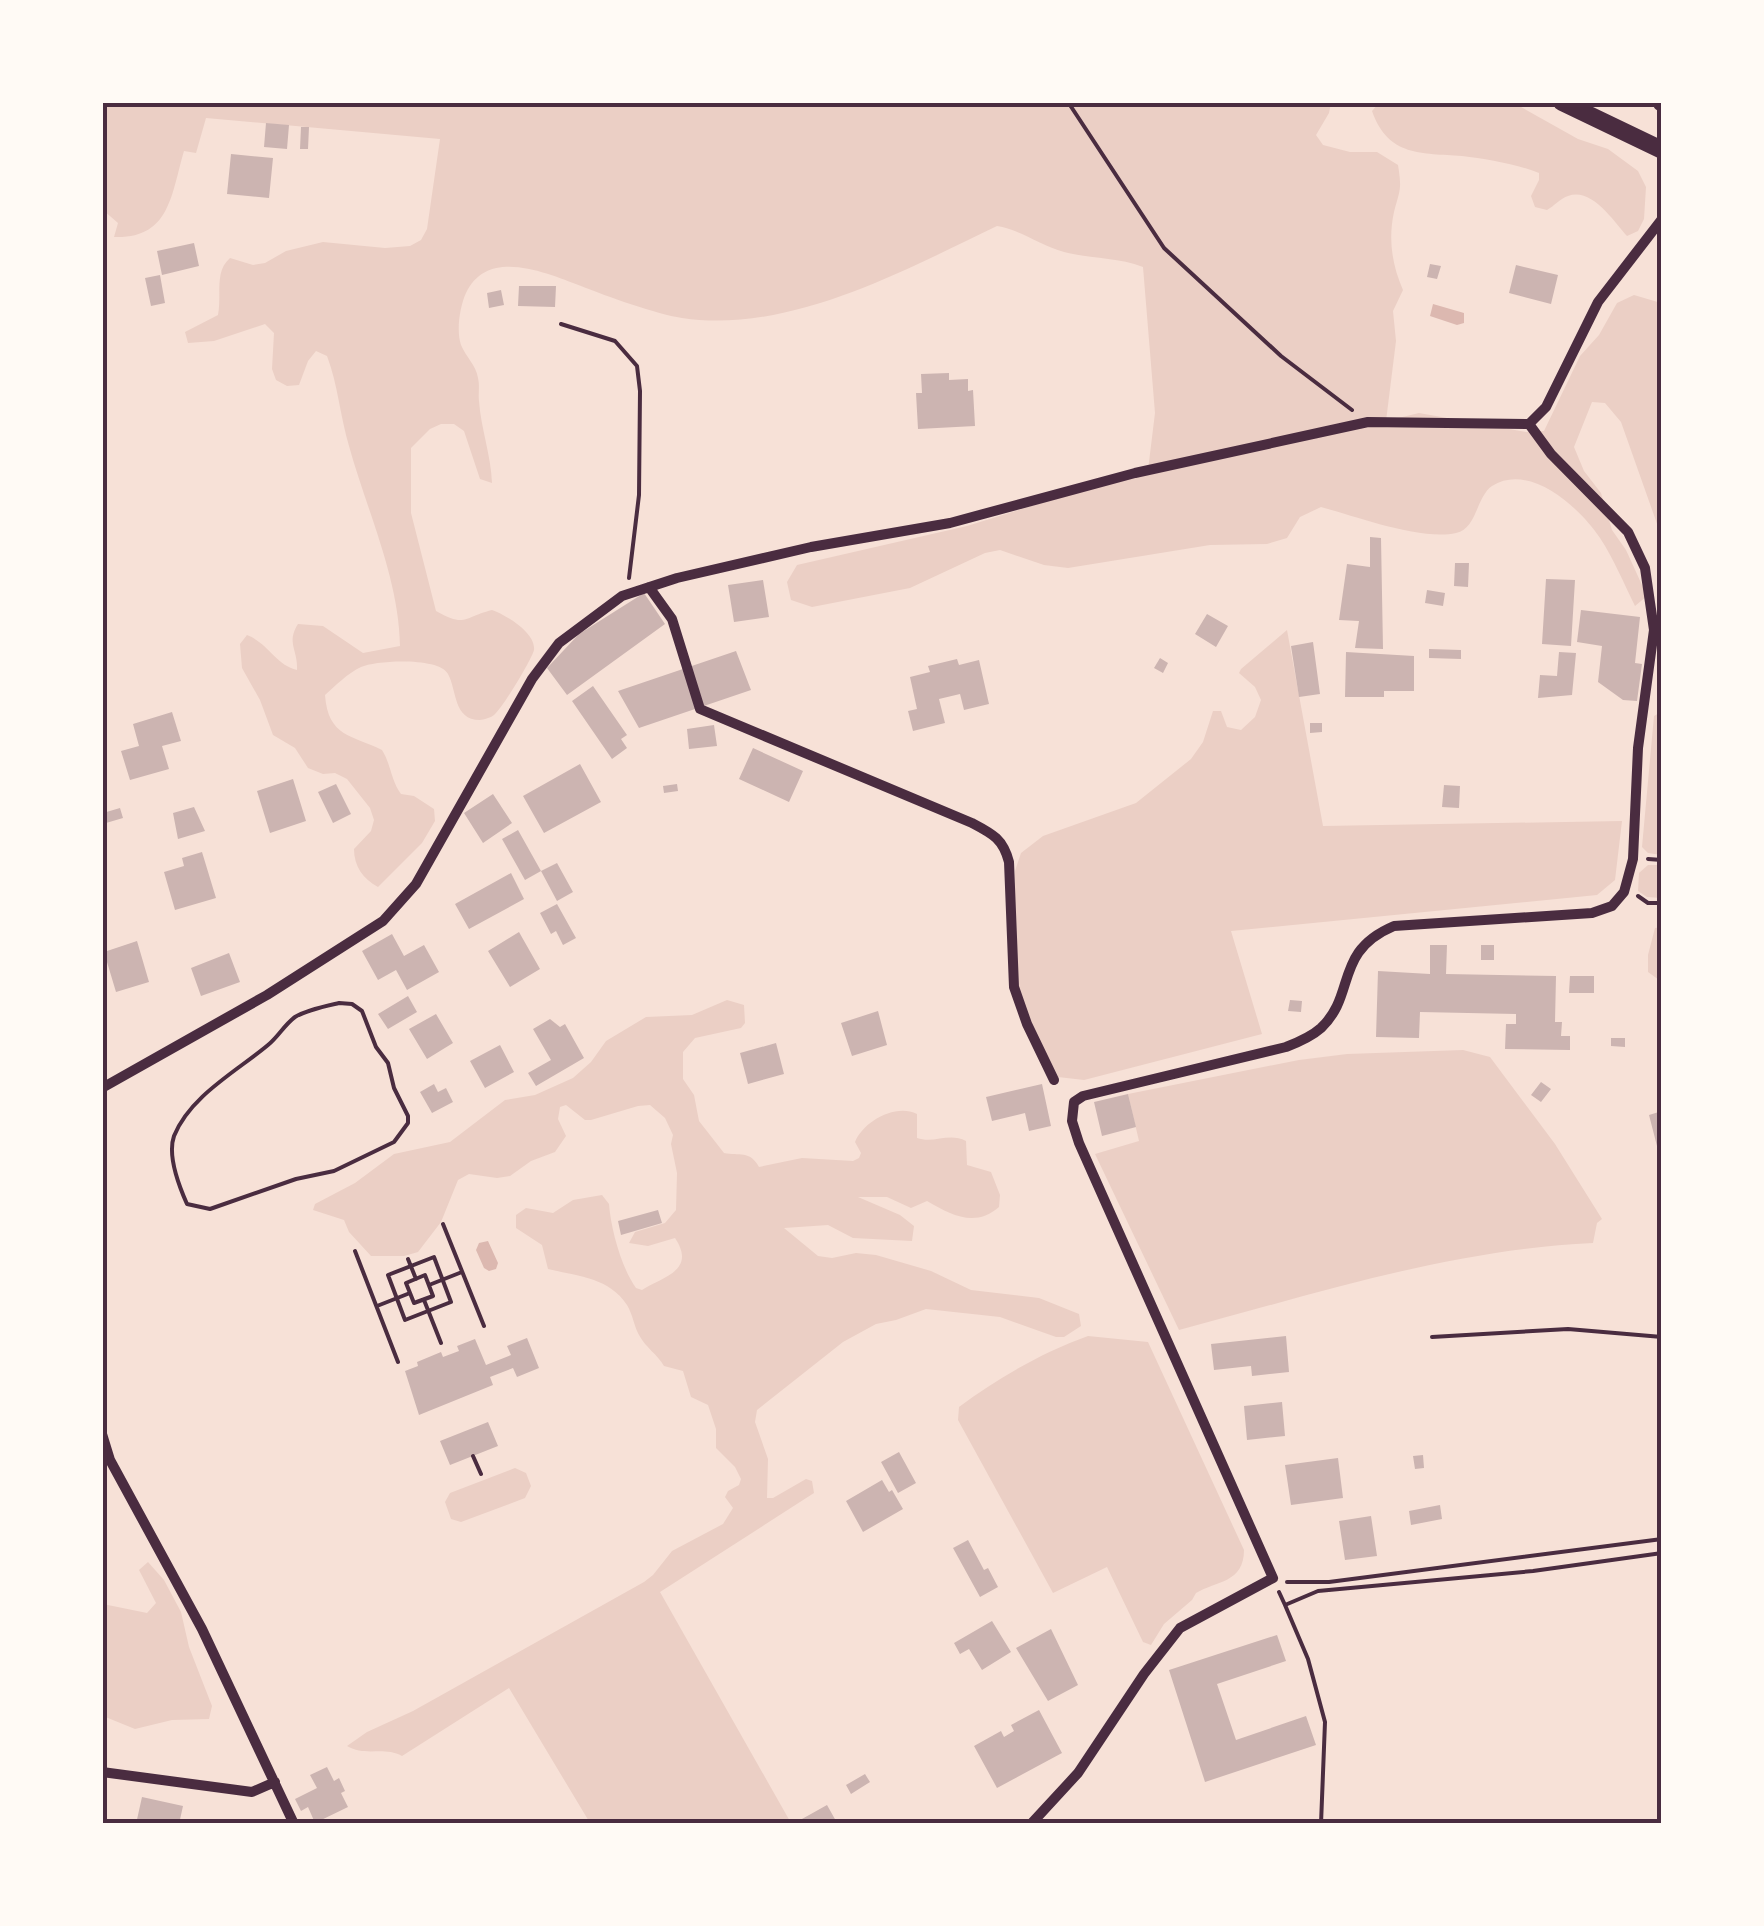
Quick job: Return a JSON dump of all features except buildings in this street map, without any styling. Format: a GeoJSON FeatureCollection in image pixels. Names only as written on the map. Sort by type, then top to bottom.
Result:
{"type":"FeatureCollection","features":[{"type":"Feature","properties":{"kind":"highway"},"geometry":{"type":"LineString","coordinates":[[1562,102],[1662,150]]}},
{"type":"Feature","properties":{"kind":"street"},"geometry":{"type":"LineString","coordinates":[[102,1088],[267,995],[383,921],[416,884],[532,679],[559,643],[630,593],[811,547],[950,523],[1135,473],[1368,422],[1529,424],[1546,407],[1598,302],[1662,219]]}},
{"type":"Feature","properties":{"kind":"street"},"geometry":{"type":"LineString","coordinates":[[1031,1824],[1078,1773],[1180,1628],[1273,1578],[1080,1143],[1072,1121],[1074,1102],[1082,1096],[1286,1047],[1308,1038],[1325,1025],[1354,957],[1372,935],[1394,926],[1592,913],[1612,906],[1626,886],[1633,858],[1638,748],[1654,630],[1645,568],[1628,532],[1551,454],[1529,424]]}},
{"type":"Feature","properties":{"kind":"street"},"geometry":{"type":"LineString","coordinates":[[649,587],[672,619],[700,710],[972,823],[1004,844],[1014,987],[1026,1024],[1054,1080]]}},
{"type":"Feature","properties":{"kind":"street"},"geometry":{"type":"LineString","coordinates":[[102,1434],[110,1460],[202,1629],[294,1824]]}},
{"type":"Feature","properties":{"kind":"street"},"geometry":{"type":"LineString","coordinates":[[102,1772],[252,1792],[275,1782]]}},
{"type":"Feature","properties":{"kind":"path"},"geometry":{"type":"LineString","coordinates":[[1068,102],[1164,248],[1281,356],[1368,422]]}},
{"type":"Feature","properties":{"kind":"path"},"geometry":{"type":"LineString","coordinates":[[561,324],[615,341],[637,366],[639,495],[629,562],[630,593]]}},
{"type":"Feature","properties":{"kind":"path"},"geometry":{"type":"LineString","coordinates":[[1626,886],[1648,902],[1662,903]]}},
{"type":"Feature","properties":{"kind":"path"},"geometry":{"type":"LineString","coordinates":[[339,1003],[352,1004],[362,1012],[408,1116],[394,1142],[367,1156],[328,1174],[296,1179],[210,1209],[187,1204],[178,1180],[173,1142],[192,1108],[268,1046],[294,1018],[339,1003]]}},
{"type":"Feature","properties":{"kind":"path"},"geometry":{"type":"LineString","coordinates":[[443,1224],[484,1326]]}},
{"type":"Feature","properties":{"kind":"path"},"geometry":{"type":"LineString","coordinates":[[355,1251],[398,1362]]}},
{"type":"Feature","properties":{"kind":"path"},"geometry":{"type":"LineString","coordinates":[[434,1257],[442,1280],[451,1302],[405,1320],[388,1275],[434,1257]]}},
{"type":"Feature","properties":{"kind":"path"},"geometry":{"type":"LineString","coordinates":[[408,1259],[416,1279]]}},
{"type":"Feature","properties":{"kind":"path"},"geometry":{"type":"LineString","coordinates":[[429,1285],[462,1272]]}},
{"type":"Feature","properties":{"kind":"path"},"geometry":{"type":"LineString","coordinates":[[425,1275],[434,1296],[414,1303],[406,1283],[416,1279],[425,1275]]}},
{"type":"Feature","properties":{"kind":"path"},"geometry":{"type":"LineString","coordinates":[[376,1306],[410,1293]]}},
{"type":"Feature","properties":{"kind":"path"},"geometry":{"type":"LineString","coordinates":[[424,1300],[441,1343]]}},
{"type":"Feature","properties":{"kind":"path"},"geometry":{"type":"LineString","coordinates":[[1432,1338],[1568,1329],[1662,1337]]}},
{"type":"Feature","properties":{"kind":"path"},"geometry":{"type":"LineString","coordinates":[[473,1456],[481,1474]]}},
{"type":"Feature","properties":{"kind":"path"},"geometry":{"type":"LineString","coordinates":[[1273,1578],[1286,1582],[1329,1582],[1662,1539]]}},
{"type":"Feature","properties":{"kind":"path"},"geometry":{"type":"LineString","coordinates":[[1273,1578],[1285,1605],[1318,1591],[1533,1571],[1662,1553]]}},
{"type":"Feature","properties":{"kind":"path"},"geometry":{"type":"LineString","coordinates":[[1273,1578],[1308,1659],[1325,1722],[1321,1824]]}},
{"type":"Feature","properties":{"kind":"shaded area"},"geometry":{"type":"Polygon","coordinates":[[[102,103],[1331,103],[1316,135],[1323,145],[1350,152],[1377,152],[1398,165],[1400,189],[1391,242],[1403,290],[1393,311],[1396,341],[1386,421],[1419,413],[1526,432],[1544,431],[1580,356],[1599,335],[1617,303],[1634,295],[1661,303],[1661,535],[1621,422],[1605,403],[1592,402],[1574,447],[1584,471],[1601,493],[1612,530],[1647,596],[1635,606],[1600,538],[1567,502],[1538,484],[1507,480],[1487,491],[1468,526],[1456,533],[1407,531],[1321,507],[1300,517],[1287,538],[1267,544],[1210,545],[1068,568],[1044,565],[1000,550],[985,553],[910,588],[812,607],[791,600],[787,582],[797,565],[967,526],[1148,470],[1155,413],[1143,267],[1064,252],[997,226],[844,295],[763,317],[722,320],[671,316],[535,270],[503,267],[476,279],[464,298],[459,326],[461,345],[478,378],[492,483],[480,479],[464,431],[454,424],[441,424],[411,448],[411,513],[436,611],[465,620],[492,610],[525,631],[534,650],[503,704],[483,720],[471,719],[460,710],[443,669],[421,662],[361,667],[325,695],[336,727],[382,750],[401,794],[414,796],[434,809],[435,821],[422,843],[378,887],[360,871],[354,855],[354,849],[371,831],[374,820],[370,808],[347,779],[308,768],[295,748],[273,735],[242,668],[240,644],[247,635],[283,664],[297,670],[293,642],[298,624],[323,626],[363,653],[400,646],[388,570],[349,446],[327,356],[316,351],[299,385],[287,386],[276,380],[272,369],[274,333],[265,324],[214,341],[188,343],[185,332],[218,315],[220,277],[230,258],[253,265],[323,242],[385,248],[410,246],[421,240],[427,229],[440,139],[206,118],[196,153],[184,151],[171,198],[157,222],[133,236],[114,237],[118,223],[103,210],[102,103]]]}},
{"type":"Feature","properties":{"kind":"shaded area"},"geometry":{"type":"Polygon","coordinates":[[[1379,103],[1514,103],[1578,139],[1608,149],[1638,171],[1646,187],[1644,219],[1638,231],[1627,236],[1602,207],[1586,196],[1568,196],[1547,210],[1535,207],[1531,196],[1539,173],[1491,160],[1408,150],[1387,137],[1379,126],[1372,111],[1379,103]]]}},
{"type":"Feature","properties":{"kind":"shaded area"},"geometry":{"type":"Polygon","coordinates":[[[1433,304],[1464,313],[1464,323],[1457,325],[1430,316],[1433,304]]]}},
{"type":"Feature","properties":{"kind":"shaded area"},"geometry":{"type":"Polygon","coordinates":[[[1287,630],[1323,826],[1622,821],[1615,880],[1597,895],[1231,931],[1262,1034],[1084,1080],[1058,1077],[1029,1022],[1018,986],[1015,871],[1021,853],[1043,836],[1136,803],[1191,759],[1203,742],[1213,711],[1221,711],[1227,727],[1241,730],[1255,717],[1261,700],[1255,687],[1239,673],[1287,630]]]}},
{"type":"Feature","properties":{"kind":"shaded area"},"geometry":{"type":"Polygon","coordinates":[[[1661,712],[1662,855],[1648,853],[1642,847],[1654,716],[1661,712]]]}},
{"type":"Feature","properties":{"kind":"shaded area"},"geometry":{"type":"Polygon","coordinates":[[[1648,865],[1661,865],[1661,898],[1647,897],[1638,891],[1639,873],[1648,865]]]}},
{"type":"Feature","properties":{"kind":"shaded area"},"geometry":{"type":"Polygon","coordinates":[[[1662,927],[1661,988],[1659,980],[1648,972],[1648,955],[1655,928],[1662,927]]]}},
{"type":"Feature","properties":{"kind":"shaded area"},"geometry":{"type":"Polygon","coordinates":[[[727,1000],[744,1005],[745,1023],[741,1028],[695,1038],[683,1052],[683,1079],[694,1095],[699,1121],[724,1153],[748,1156],[759,1167],[802,1158],[853,1161],[861,1153],[855,1142],[872,1121],[908,1111],[917,1114],[917,1138],[966,1141],[967,1165],[991,1172],[1000,1195],[999,1207],[972,1218],[954,1215],[927,1201],[911,1208],[887,1197],[858,1197],[900,1215],[914,1226],[912,1241],[853,1238],[828,1225],[784,1228],[818,1256],[876,1255],[931,1271],[971,1290],[1039,1298],[1079,1314],[1081,1326],[1064,1337],[1056,1337],[1000,1317],[926,1309],[876,1324],[843,1342],[757,1410],[755,1422],[768,1459],[767,1498],[806,1479],[812,1481],[814,1493],[660,1592],[791,1823],[590,1823],[509,1688],[402,1756],[347,1746],[644,1582],[672,1551],[723,1524],[733,1508],[725,1497],[741,1479],[716,1448],[716,1429],[708,1405],[691,1397],[683,1371],[664,1366],[645,1344],[620,1296],[591,1279],[548,1269],[542,1245],[516,1228],[516,1215],[526,1208],[553,1213],[573,1200],[602,1195],[609,1204],[621,1259],[636,1288],[642,1290],[674,1272],[682,1258],[675,1238],[648,1246],[629,1243],[635,1232],[665,1223],[676,1210],[673,1135],[665,1118],[650,1105],[591,1120],[585,1120],[566,1105],[560,1107],[558,1119],[566,1136],[555,1152],[531,1161],[510,1176],[469,1174],[458,1180],[441,1222],[418,1252],[371,1256],[349,1232],[344,1220],[313,1210],[315,1204],[355,1183],[394,1154],[450,1142],[505,1100],[535,1095],[573,1078],[606,1041],[646,1017],[692,1015],[727,1000]]]}},
{"type":"Feature","properties":{"kind":"shaded area"},"geometry":{"type":"Polygon","coordinates":[[[1463,1050],[1490,1057],[1555,1144],[1602,1219],[1597,1223],[1593,1243],[1540,1247],[1436,1264],[1179,1330],[1095,1154],[1139,1141],[1128,1094],[1299,1060],[1347,1054],[1463,1050]]]}},
{"type":"Feature","properties":{"kind":"shaded area"},"geometry":{"type":"Polygon","coordinates":[[[488,1241],[498,1263],[496,1269],[489,1271],[476,1250],[479,1243],[488,1241]]]}},
{"type":"Feature","properties":{"kind":"shaded area"},"geometry":{"type":"Polygon","coordinates":[[[1088,1336],[1148,1342],[1244,1550],[1243,1561],[1234,1575],[1196,1593],[1164,1624],[1151,1645],[1143,1642],[1107,1567],[1053,1593],[958,1420],[959,1407],[989,1386],[1088,1336]]]}},
{"type":"Feature","properties":{"kind":"shaded area"},"geometry":{"type":"Polygon","coordinates":[[[515,1468],[526,1473],[531,1486],[525,1498],[461,1522],[451,1519],[445,1502],[450,1493],[515,1468]]]}},
{"type":"Feature","properties":{"kind":"shaded area"},"geometry":{"type":"Polygon","coordinates":[[[148,1562],[164,1580],[181,1612],[189,1647],[212,1706],[209,1719],[172,1720],[135,1729],[103,1716],[103,1604],[147,1613],[156,1603],[139,1570],[148,1562]]]}}]}
